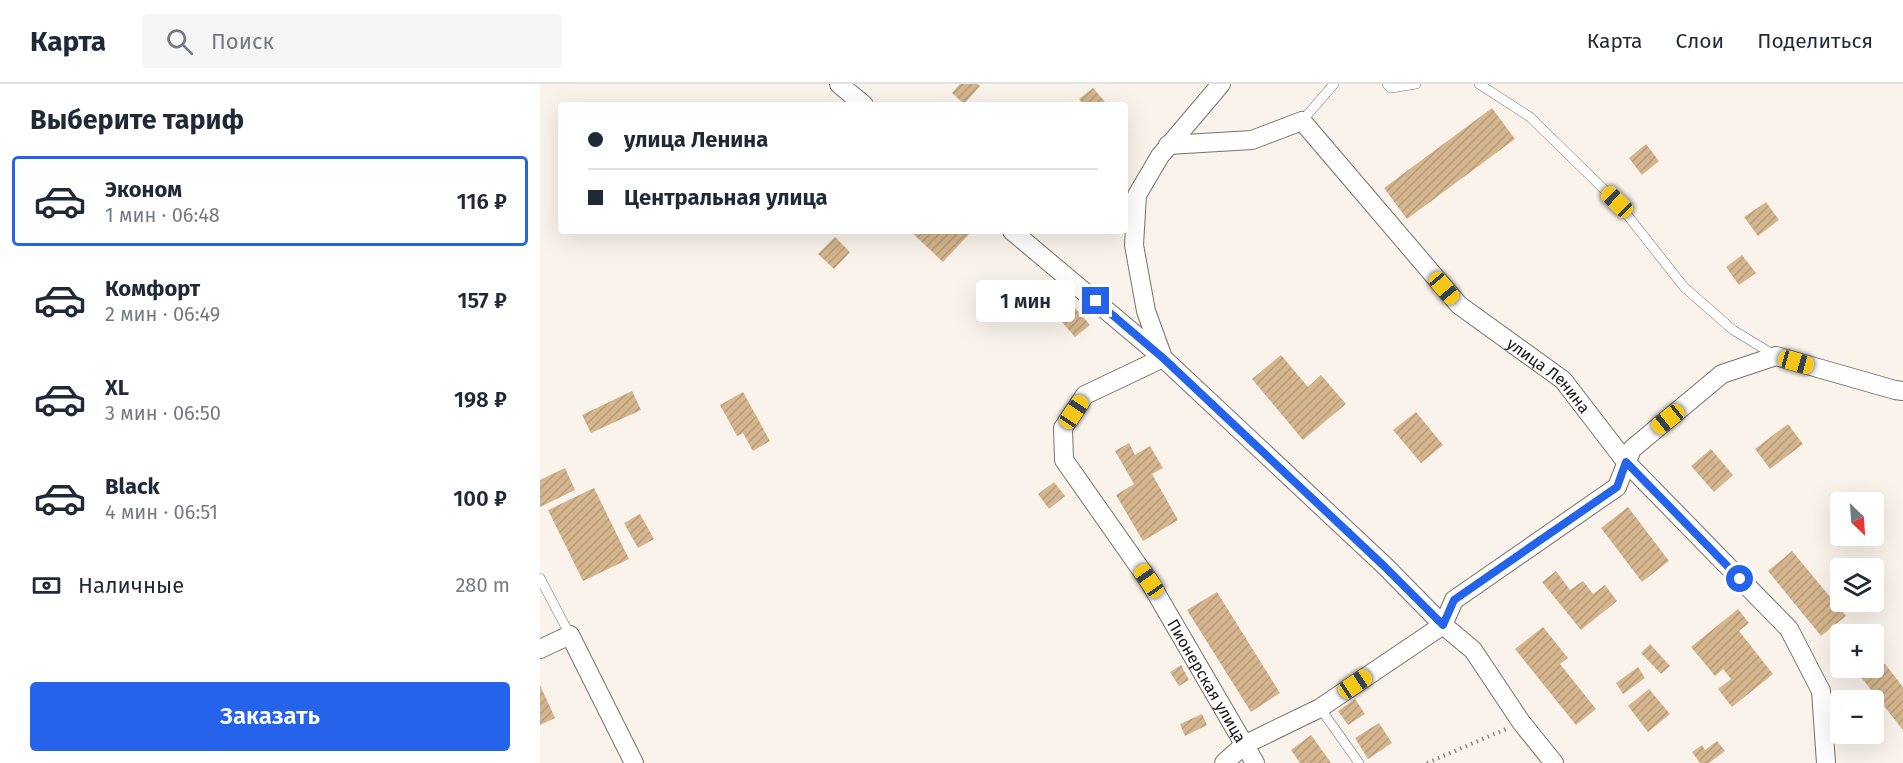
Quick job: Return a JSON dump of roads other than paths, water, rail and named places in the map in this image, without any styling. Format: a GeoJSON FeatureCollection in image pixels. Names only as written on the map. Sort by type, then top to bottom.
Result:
{"type":"FeatureCollection","features":[{"type":"Feature","properties":{"kind":"street"},"geometry":{"type":"LineString","coordinates":[[839,84],[860,102]]}},
{"type":"Feature","properties":{"kind":"street"},"geometry":{"type":"LineString","coordinates":[[1163,358],[1146,311],[1134,245],[1137,195],[1168,145],[1221,84]]}},
{"type":"Feature","properties":{"kind":"street"},"geometry":{"type":"LineString","coordinates":[[1168,145],[1252,141],[1302,121]]}},
{"type":"Feature","properties":{"kind":"street","name":"улица Ленина"},"geometry":{"type":"LineString","coordinates":[[1302,121],[1459,305],[1563,380],[1626,462],[1789,629],[1821,691],[1826,763]]}},
{"type":"Feature","properties":{"kind":"street"},"geometry":{"type":"LineString","coordinates":[[1016,234],[1163,358],[1384,566],[1443,625],[1473,650],[1521,722],[1554,763]]}},
{"type":"Feature","properties":{"kind":"street"},"geometry":{"type":"LineString","coordinates":[[1224,763],[1244,746],[1320,708],[1443,625],[1454,600],[1617,487],[1632,449],[1722,374],[1776,356],[1903,391]]}},
{"type":"Feature","properties":{"kind":"street","name":"Пионерская улица"},"geometry":{"type":"LineString","coordinates":[[1163,358],[1085,395],[1063,428],[1064,460],[1149,581],[1255,763]]}},
{"type":"Feature","properties":{"kind":"street"},"geometry":{"type":"LineString","coordinates":[[540,649],[570,635],[634,763]]}},
{"type":"Feature","properties":{"kind":"lane"},"geometry":{"type":"LineString","coordinates":[[1302,121],[1334,84]]}},
{"type":"Feature","properties":{"kind":"lane"},"geometry":{"type":"LineString","coordinates":[[1387,84],[1391,88],[1416,84]]}},
{"type":"Feature","properties":{"kind":"lane"},"geometry":{"type":"LineString","coordinates":[[1479,84],[1530,117],[1617,202],[1683,287],[1734,330],[1776,356]]}},
{"type":"Feature","properties":{"kind":"lane"},"geometry":{"type":"LineString","coordinates":[[540,578],[570,635]]}},
{"type":"Feature","properties":{"kind":"lane"},"geometry":{"type":"LineString","coordinates":[[1320,708],[1359,763]]}}]}
